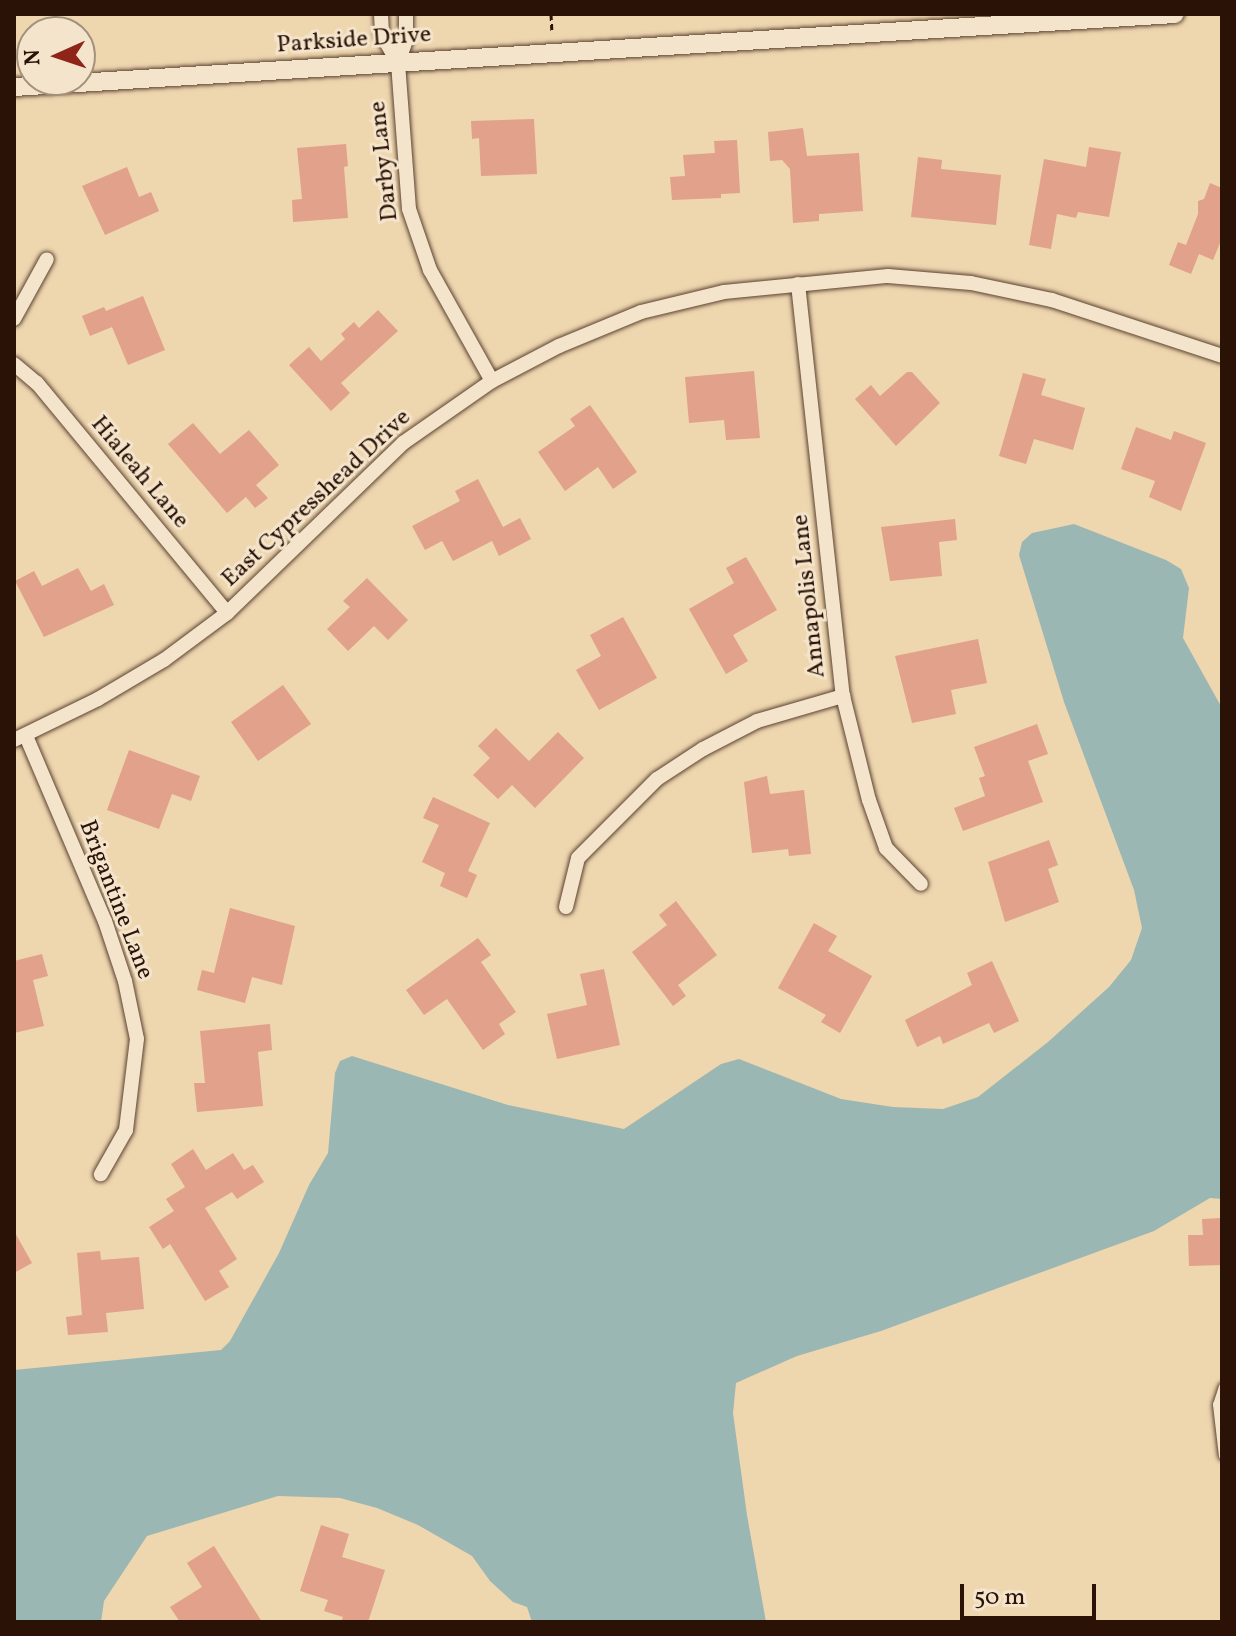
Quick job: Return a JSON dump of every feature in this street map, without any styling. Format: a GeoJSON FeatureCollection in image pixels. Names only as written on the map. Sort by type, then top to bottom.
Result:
{"type":"FeatureCollection","features":[{"type":"Feature","properties":{"kind":"street"},"geometry":{"type":"LineString","coordinates":[[381,14],[382,35],[398,63]]}},
{"type":"Feature","properties":{"kind":"street"},"geometry":{"type":"LineString","coordinates":[[398,63],[406,40],[406,14]]}},
{"type":"Feature","properties":{"kind":"street","name":"Parkside Drive"},"geometry":{"type":"LineString","coordinates":[[14,87],[1175,14]]}},
{"type":"Feature","properties":{"kind":"street","name":"Darby Lane"},"geometry":{"type":"LineString","coordinates":[[398,63],[405,174],[417,242],[492,381]]}},
{"type":"Feature","properties":{"kind":"street"},"geometry":{"type":"LineString","coordinates":[[14,319],[47,259]]}},
{"type":"Feature","properties":{"kind":"street","name":"East Cypresshead Drive"},"geometry":{"type":"LineString","coordinates":[[20,738],[164,660],[227,613],[403,443],[492,381],[559,346],[641,312],[724,292],[888,276],[971,283],[1052,300],[1222,356]]}},
{"type":"Feature","properties":{"kind":"street","name":"Annapolis Lane"},"geometry":{"type":"LineString","coordinates":[[798,284],[843,696],[869,800],[886,848],[921,884]]}},
{"type":"Feature","properties":{"kind":"street","name":"Hialeah Lane"},"geometry":{"type":"LineString","coordinates":[[14,364],[37,383],[227,613]]}},
{"type":"Feature","properties":{"kind":"street"},"geometry":{"type":"LineString","coordinates":[[566,907],[578,858],[657,779],[703,749],[757,721],[843,696]]}},
{"type":"Feature","properties":{"kind":"street","name":"Brigantine Lane"},"geometry":{"type":"LineString","coordinates":[[20,738],[105,921],[125,981],[137,1039],[126,1130],[101,1174]]}},
{"type":"Feature","properties":{"kind":"lane"},"geometry":{"type":"LineString","coordinates":[[1222,1386],[1216,1404],[1222,1456]]}},
{"type":"Feature","properties":{"kind":"path"},"geometry":{"type":"LineString","coordinates":[[551,14],[552,31]]}},
{"type":"Feature","properties":{"kind":"water"},"geometry":{"type":"Polygon","coordinates":[[[1074,524],[1166,560],[1181,569],[1189,588],[1183,638],[1222,708],[1222,1199],[1210,1198],[1154,1231],[881,1331],[797,1356],[736,1383],[733,1413],[766,1622],[532,1622],[527,1607],[513,1602],[490,1581],[472,1556],[418,1525],[377,1508],[340,1498],[278,1496],[147,1536],[104,1601],[101,1622],[14,1622],[14,1370],[221,1350],[230,1341],[279,1253],[309,1185],[328,1153],[335,1073],[340,1061],[352,1056],[508,1105],[624,1129],[721,1064],[739,1059],[841,1099],[893,1107],[943,1109],[978,1097],[1048,1042],[1109,987],[1131,960],[1142,928],[1134,890],[1064,702],[1019,555],[1022,542],[1032,533],[1074,524]]]}},
{"type":"Feature","properties":{"kind":"building"},"geometry":{"type":"Polygon","coordinates":[[[534,119],[537,174],[481,176],[479,138],[472,139],[471,121],[534,119]]]}},
{"type":"Feature","properties":{"kind":"building"},"geometry":{"type":"Polygon","coordinates":[[[803,128],[807,156],[859,153],[863,211],[819,214],[819,221],[793,223],[790,169],[782,160],[770,161],[768,132],[803,128]]]}},
{"type":"Feature","properties":{"kind":"building"},"geometry":{"type":"Polygon","coordinates":[[[737,140],[740,193],[721,194],[721,198],[672,200],[670,177],[685,176],[683,155],[715,153],[714,141],[737,140]]]}},
{"type":"Feature","properties":{"kind":"building"},"geometry":{"type":"Polygon","coordinates":[[[346,144],[348,166],[344,167],[348,218],[293,222],[292,200],[302,199],[297,148],[346,144]]]}},
{"type":"Feature","properties":{"kind":"building"},"geometry":{"type":"Polygon","coordinates":[[[1089,147],[1121,152],[1109,217],[1078,212],[1076,218],[1057,214],[1051,249],[1029,245],[1044,159],[1086,167],[1089,147]]]}},
{"type":"Feature","properties":{"kind":"building"},"geometry":{"type":"Polygon","coordinates":[[[918,157],[942,160],[941,169],[1001,175],[996,225],[911,217],[918,157]]]}},
{"type":"Feature","properties":{"kind":"building"},"geometry":{"type":"Polygon","coordinates":[[[127,167],[139,197],[151,192],[159,211],[105,235],[82,186],[127,167]]]}},
{"type":"Feature","properties":{"kind":"building"},"geometry":{"type":"Polygon","coordinates":[[[1210,183],[1222,188],[1222,238],[1213,260],[1199,254],[1191,274],[1169,265],[1178,242],[1186,245],[1198,214],[1198,201],[1204,199],[1210,183]]]}},
{"type":"Feature","properties":{"kind":"building"},"geometry":{"type":"Polygon","coordinates":[[[143,296],[165,350],[128,365],[112,327],[90,336],[82,316],[104,307],[106,311],[143,296]]]}},
{"type":"Feature","properties":{"kind":"building"},"geometry":{"type":"Polygon","coordinates":[[[378,310],[398,331],[341,383],[350,393],[331,411],[289,365],[309,347],[321,361],[345,339],[341,334],[354,322],[359,328],[378,310]]]}},
{"type":"Feature","properties":{"kind":"building"},"geometry":{"type":"Polygon","coordinates":[[[754,371],[760,438],[726,440],[724,420],[689,423],[685,377],[754,371]]]}},
{"type":"Feature","properties":{"kind":"building"},"geometry":{"type":"Polygon","coordinates":[[[907,372],[912,372],[940,403],[896,446],[855,399],[871,385],[880,396],[907,372]]]}},
{"type":"Feature","properties":{"kind":"building"},"geometry":{"type":"Polygon","coordinates":[[[1023,373],[1046,379],[1041,395],[1085,408],[1073,450],[1034,439],[1026,464],[999,456],[1023,373]]]}},
{"type":"Feature","properties":{"kind":"building"},"geometry":{"type":"Polygon","coordinates":[[[590,405],[637,472],[613,489],[598,467],[565,491],[538,452],[575,426],[570,419],[590,405]]]}},
{"type":"Feature","properties":{"kind":"building"},"geometry":{"type":"Polygon","coordinates":[[[193,423],[220,454],[249,430],[279,465],[256,485],[268,498],[255,508],[246,497],[227,513],[168,444],[193,423]]]}},
{"type":"Feature","properties":{"kind":"building"},"geometry":{"type":"Polygon","coordinates":[[[1136,427],[1171,440],[1174,431],[1206,443],[1181,511],[1149,497],[1155,481],[1121,469],[1136,427]]]}},
{"type":"Feature","properties":{"kind":"building"},"geometry":{"type":"Polygon","coordinates":[[[478,479],[503,527],[520,518],[531,539],[499,556],[492,541],[453,561],[442,541],[425,550],[412,526],[460,501],[455,491],[478,479]]]}},
{"type":"Feature","properties":{"kind":"building"},"geometry":{"type":"Polygon","coordinates":[[[955,519],[957,540],[939,542],[942,576],[890,581],[881,527],[955,519]]]}},
{"type":"Feature","properties":{"kind":"building"},"geometry":{"type":"Polygon","coordinates":[[[746,557],[777,610],[733,635],[748,661],[726,674],[689,609],[734,583],[726,568],[746,557]]]}},
{"type":"Feature","properties":{"kind":"building"},"geometry":{"type":"Polygon","coordinates":[[[78,568],[91,591],[104,584],[114,605],[44,637],[15,581],[34,571],[42,586],[78,568]]]}},
{"type":"Feature","properties":{"kind":"building"},"geometry":{"type":"Polygon","coordinates":[[[367,578],[408,620],[388,640],[374,626],[348,651],[327,629],[350,607],[343,601],[367,578]]]}},
{"type":"Feature","properties":{"kind":"building"},"geometry":{"type":"Polygon","coordinates":[[[623,617],[657,678],[599,710],[576,670],[601,656],[590,635],[623,617]]]}},
{"type":"Feature","properties":{"kind":"building"},"geometry":{"type":"Polygon","coordinates":[[[978,639],[987,683],[951,690],[956,714],[912,723],[895,656],[978,639]]]}},
{"type":"Feature","properties":{"kind":"building"},"geometry":{"type":"Polygon","coordinates":[[[283,685],[311,724],[258,761],[231,722],[283,685]]]}},
{"type":"Feature","properties":{"kind":"building"},"geometry":{"type":"Polygon","coordinates":[[[1037,724],[1048,754],[1028,761],[1043,802],[963,831],[954,808],[985,796],[979,778],[985,776],[974,747],[1037,724]]]}},
{"type":"Feature","properties":{"kind":"building"},"geometry":{"type":"Polygon","coordinates":[[[496,728],[529,761],[558,732],[584,758],[535,808],[512,785],[498,799],[473,775],[490,758],[478,746],[496,728]]]}},
{"type":"Feature","properties":{"kind":"building"},"geometry":{"type":"Polygon","coordinates":[[[129,750],[200,776],[191,801],[172,794],[159,829],[107,810],[129,750]]]}},
{"type":"Feature","properties":{"kind":"building"},"geometry":{"type":"Polygon","coordinates":[[[767,776],[770,794],[804,790],[811,854],[789,856],[788,849],[752,853],[744,782],[767,776]]]}},
{"type":"Feature","properties":{"kind":"building"},"geometry":{"type":"Polygon","coordinates":[[[433,797],[490,823],[468,871],[477,875],[467,898],[440,886],[445,873],[422,862],[439,825],[423,818],[433,797]]]}},
{"type":"Feature","properties":{"kind":"building"},"geometry":{"type":"Polygon","coordinates":[[[1049,840],[1058,865],[1048,869],[1059,902],[1005,922],[988,862],[1049,840]]]}},
{"type":"Feature","properties":{"kind":"building"},"geometry":{"type":"Polygon","coordinates":[[[676,901],[717,955],[678,985],[686,996],[673,1006],[632,952],[667,925],[659,915],[676,901]]]}},
{"type":"Feature","properties":{"kind":"building"},"geometry":{"type":"Polygon","coordinates":[[[230,908],[295,926],[282,985],[252,977],[245,1003],[197,990],[202,970],[214,973],[230,908]]]}},
{"type":"Feature","properties":{"kind":"building"},"geometry":{"type":"Polygon","coordinates":[[[814,923],[837,936],[828,951],[872,976],[840,1033],[821,1022],[826,1015],[778,988],[814,923]]]}},
{"type":"Feature","properties":{"kind":"building"},"geometry":{"type":"Polygon","coordinates":[[[478,938],[491,955],[481,962],[516,1012],[499,1024],[505,1034],[483,1050],[447,999],[424,1015],[406,990],[478,938]]]}},
{"type":"Feature","properties":{"kind":"building"},"geometry":{"type":"Polygon","coordinates":[[[42,954],[48,976],[33,980],[44,1026],[14,1033],[14,961],[42,954]]]}},
{"type":"Feature","properties":{"kind":"building"},"geometry":{"type":"Polygon","coordinates":[[[992,961],[1019,1021],[994,1033],[989,1023],[943,1044],[940,1036],[917,1047],[905,1020],[972,985],[967,973],[992,961]]]}},
{"type":"Feature","properties":{"kind":"building"},"geometry":{"type":"Polygon","coordinates":[[[604,969],[620,1045],[557,1059],[547,1014],[587,1005],[580,974],[604,969]]]}},
{"type":"Feature","properties":{"kind":"building"},"geometry":{"type":"Polygon","coordinates":[[[270,1024],[272,1050],[258,1052],[263,1106],[197,1112],[194,1083],[205,1083],[200,1031],[270,1024]]]}},
{"type":"Feature","properties":{"kind":"building"},"geometry":{"type":"Polygon","coordinates":[[[193,1149],[206,1170],[233,1153],[244,1170],[253,1165],[264,1182],[237,1199],[232,1192],[205,1208],[237,1259],[219,1271],[229,1287],[205,1301],[170,1244],[163,1249],[149,1227],[174,1211],[166,1199],[185,1187],[171,1164],[193,1149]]]}},
{"type":"Feature","properties":{"kind":"building"},"geometry":{"type":"Polygon","coordinates":[[[1222,1218],[1222,1265],[1189,1266],[1188,1235],[1203,1235],[1202,1219],[1222,1218]]]}},
{"type":"Feature","properties":{"kind":"building"},"geometry":{"type":"Polygon","coordinates":[[[14,1231],[32,1263],[14,1273],[14,1231]]]}},
{"type":"Feature","properties":{"kind":"building"},"geometry":{"type":"Polygon","coordinates":[[[100,1251],[101,1260],[139,1257],[144,1309],[106,1313],[108,1332],[68,1335],[66,1317],[82,1315],[77,1253],[100,1251]]]}},
{"type":"Feature","properties":{"kind":"building"},"geometry":{"type":"Polygon","coordinates":[[[321,1525],[349,1534],[342,1557],[385,1570],[368,1622],[341,1622],[343,1617],[324,1611],[328,1600],[300,1591],[321,1525]]]}},
{"type":"Feature","properties":{"kind":"building"},"geometry":{"type":"Polygon","coordinates":[[[214,1546],[262,1622],[180,1622],[170,1607],[202,1587],[187,1563],[214,1546]]]}}]}
